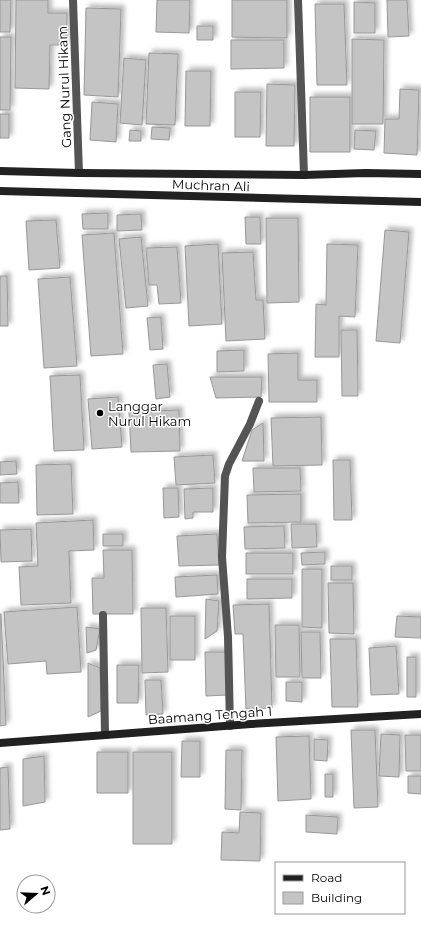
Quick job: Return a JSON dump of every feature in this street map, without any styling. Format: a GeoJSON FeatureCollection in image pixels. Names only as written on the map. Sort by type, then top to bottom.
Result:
{"type":"FeatureCollection","features":[{"type":"Feature","properties":{"kind":"street","name":"Gang Nurul Hikam"},"geometry":{"type":"LineString","coordinates":[[73,0],[79,173]]}},
{"type":"Feature","properties":{"kind":"street"},"geometry":{"type":"LineString","coordinates":[[298,0],[304,175]]}},
{"type":"Feature","properties":{"kind":"street","name":"Muchran Ali"},"geometry":{"type":"LineString","coordinates":[[0,171],[304,175],[365,173],[421,174]]}},
{"type":"Feature","properties":{"kind":"street","name":"Muchran Ali"},"geometry":{"type":"LineString","coordinates":[[0,192],[421,202]]}},
{"type":"Feature","properties":{"kind":"street"},"geometry":{"type":"LineString","coordinates":[[230,726],[228,637],[222,557],[225,476],[229,464],[250,424],[259,401]]}},
{"type":"Feature","properties":{"kind":"street"},"geometry":{"type":"LineString","coordinates":[[103,615],[105,735]]}},
{"type":"Feature","properties":{"kind":"street","name":"Baamang Tengah 1"},"geometry":{"type":"LineString","coordinates":[[0,743],[421,714]]}},
{"type":"Feature","properties":{"kind":"building"},"geometry":{"type":"Polygon","coordinates":[[[0,0],[11,0],[10,32],[0,32],[0,0]]]}},
{"type":"Feature","properties":{"kind":"building"},"geometry":{"type":"Polygon","coordinates":[[[16,0],[48,0],[48,13],[67,13],[66,45],[50,45],[49,89],[15,88],[16,0]]]}},
{"type":"Feature","properties":{"kind":"building"},"geometry":{"type":"Polygon","coordinates":[[[157,0],[190,0],[189,33],[156,32],[157,0]]]}},
{"type":"Feature","properties":{"kind":"building"},"geometry":{"type":"Polygon","coordinates":[[[232,0],[287,0],[287,38],[232,37],[232,0]]]}},
{"type":"Feature","properties":{"kind":"building"},"geometry":{"type":"Polygon","coordinates":[[[387,0],[407,0],[409,36],[388,37],[387,0]]]}},
{"type":"Feature","properties":{"kind":"building"},"geometry":{"type":"Polygon","coordinates":[[[354,2],[375,3],[375,33],[354,33],[354,2]]]}},
{"type":"Feature","properties":{"kind":"building"},"geometry":{"type":"Polygon","coordinates":[[[315,4],[344,4],[347,85],[317,85],[315,4]]]}},
{"type":"Feature","properties":{"kind":"building"},"geometry":{"type":"Polygon","coordinates":[[[86,8],[121,9],[118,97],[84,95],[86,8]]]}},
{"type":"Feature","properties":{"kind":"building"},"geometry":{"type":"Polygon","coordinates":[[[197,26],[213,26],[213,40],[197,40],[197,26]]]}},
{"type":"Feature","properties":{"kind":"building"},"geometry":{"type":"Polygon","coordinates":[[[0,37],[11,37],[10,110],[0,110],[0,37]]]}},
{"type":"Feature","properties":{"kind":"building"},"geometry":{"type":"Polygon","coordinates":[[[352,39],[384,40],[383,124],[352,124],[352,39]]]}},
{"type":"Feature","properties":{"kind":"building"},"geometry":{"type":"Polygon","coordinates":[[[231,40],[284,40],[284,68],[231,69],[231,40]]]}},
{"type":"Feature","properties":{"kind":"building"},"geometry":{"type":"Polygon","coordinates":[[[149,53],[178,54],[175,125],[146,124],[149,53]]]}},
{"type":"Feature","properties":{"kind":"building"},"geometry":{"type":"Polygon","coordinates":[[[124,58],[146,60],[142,125],[120,123],[124,58]]]}},
{"type":"Feature","properties":{"kind":"building"},"geometry":{"type":"Polygon","coordinates":[[[186,71],[211,71],[210,126],[185,126],[186,71]]]}},
{"type":"Feature","properties":{"kind":"building"},"geometry":{"type":"Polygon","coordinates":[[[267,84],[295,85],[294,146],[266,146],[267,84]]]}},
{"type":"Feature","properties":{"kind":"building"},"geometry":{"type":"Polygon","coordinates":[[[400,89],[419,90],[417,155],[384,153],[385,119],[399,119],[400,89]]]}},
{"type":"Feature","properties":{"kind":"building"},"geometry":{"type":"Polygon","coordinates":[[[235,92],[261,92],[260,137],[235,137],[235,92]]]}},
{"type":"Feature","properties":{"kind":"building"},"geometry":{"type":"Polygon","coordinates":[[[310,97],[350,97],[350,152],[310,152],[310,97]]]}},
{"type":"Feature","properties":{"kind":"building"},"geometry":{"type":"Polygon","coordinates":[[[92,102],[118,104],[116,142],[90,140],[92,102]]]}},
{"type":"Feature","properties":{"kind":"building"},"geometry":{"type":"Polygon","coordinates":[[[0,114],[9,114],[9,138],[0,138],[0,114]]]}},
{"type":"Feature","properties":{"kind":"building"},"geometry":{"type":"Polygon","coordinates":[[[152,127],[170,128],[169,140],[151,139],[152,127]]]}},
{"type":"Feature","properties":{"kind":"building"},"geometry":{"type":"Polygon","coordinates":[[[130,130],[141,131],[141,141],[129,141],[130,130]]]}},
{"type":"Feature","properties":{"kind":"building"},"geometry":{"type":"Polygon","coordinates":[[[355,130],[376,131],[374,150],[354,149],[355,130]]]}},
{"type":"Feature","properties":{"kind":"building"},"geometry":{"type":"Polygon","coordinates":[[[108,213],[108,229],[83,229],[82,214],[108,213]]]}},
{"type":"Feature","properties":{"kind":"building"},"geometry":{"type":"Polygon","coordinates":[[[141,214],[142,230],[117,231],[117,215],[141,214]]]}},
{"type":"Feature","properties":{"kind":"building"},"geometry":{"type":"Polygon","coordinates":[[[245,217],[260,217],[261,244],[246,244],[245,217]]]}},
{"type":"Feature","properties":{"kind":"building"},"geometry":{"type":"Polygon","coordinates":[[[266,218],[298,218],[299,302],[267,303],[266,218]]]}},
{"type":"Feature","properties":{"kind":"building"},"geometry":{"type":"Polygon","coordinates":[[[56,220],[60,268],[29,270],[26,221],[56,220]]]}},
{"type":"Feature","properties":{"kind":"building"},"geometry":{"type":"Polygon","coordinates":[[[385,230],[409,232],[400,343],[376,341],[385,230]]]}},
{"type":"Feature","properties":{"kind":"building"},"geometry":{"type":"Polygon","coordinates":[[[114,233],[123,354],[91,356],[82,235],[114,233]]]}},
{"type":"Feature","properties":{"kind":"building"},"geometry":{"type":"Polygon","coordinates":[[[141,237],[148,306],[126,308],[119,239],[141,237]]]}},
{"type":"Feature","properties":{"kind":"building"},"geometry":{"type":"Polygon","coordinates":[[[218,244],[222,324],[189,326],[185,246],[218,244]]]}},
{"type":"Feature","properties":{"kind":"building"},"geometry":{"type":"Polygon","coordinates":[[[327,244],[358,245],[355,317],[339,316],[339,357],[315,357],[316,304],[326,305],[327,244]]]}},
{"type":"Feature","properties":{"kind":"building"},"geometry":{"type":"Polygon","coordinates":[[[177,247],[181,303],[159,304],[157,285],[149,285],[146,248],[177,247]]]}},
{"type":"Feature","properties":{"kind":"building"},"geometry":{"type":"Polygon","coordinates":[[[253,252],[256,300],[263,300],[265,339],[226,341],[222,253],[253,252]]]}},
{"type":"Feature","properties":{"kind":"building"},"geometry":{"type":"Polygon","coordinates":[[[0,276],[7,276],[8,326],[0,326],[0,276]]]}},
{"type":"Feature","properties":{"kind":"building"},"geometry":{"type":"Polygon","coordinates":[[[70,277],[77,366],[44,368],[38,279],[70,277]]]}},
{"type":"Feature","properties":{"kind":"building"},"geometry":{"type":"Polygon","coordinates":[[[161,317],[163,349],[150,350],[147,318],[161,317]]]}},
{"type":"Feature","properties":{"kind":"building"},"geometry":{"type":"Polygon","coordinates":[[[341,330],[357,330],[358,396],[342,396],[341,330]]]}},
{"type":"Feature","properties":{"kind":"building"},"geometry":{"type":"Polygon","coordinates":[[[244,350],[244,371],[217,372],[217,351],[244,350]]]}},
{"type":"Feature","properties":{"kind":"building"},"geometry":{"type":"Polygon","coordinates":[[[298,353],[298,380],[317,380],[317,402],[269,402],[268,354],[298,353]]]}},
{"type":"Feature","properties":{"kind":"building"},"geometry":{"type":"Polygon","coordinates":[[[167,364],[170,397],[156,399],[153,365],[167,364]]]}},
{"type":"Feature","properties":{"kind":"building"},"geometry":{"type":"Polygon","coordinates":[[[80,375],[84,450],[54,451],[50,376],[80,375]]]}},
{"type":"Feature","properties":{"kind":"building"},"geometry":{"type":"Polygon","coordinates":[[[210,377],[262,377],[261,397],[216,398],[210,377]]]}},
{"type":"Feature","properties":{"kind":"building"},"geometry":{"type":"Polygon","coordinates":[[[118,397],[122,447],[92,449],[88,399],[118,397]]]}},
{"type":"Feature","properties":{"kind":"building"},"geometry":{"type":"Polygon","coordinates":[[[179,410],[180,451],[131,452],[129,412],[179,410]]]}},
{"type":"Feature","properties":{"kind":"building"},"geometry":{"type":"Polygon","coordinates":[[[321,417],[322,465],[273,466],[271,418],[321,417]]]}},
{"type":"Feature","properties":{"kind":"building"},"geometry":{"type":"Polygon","coordinates":[[[263,423],[264,461],[242,461],[252,430],[263,423]]]}},
{"type":"Feature","properties":{"kind":"building"},"geometry":{"type":"Polygon","coordinates":[[[213,455],[215,483],[176,485],[174,457],[213,455]]]}},
{"type":"Feature","properties":{"kind":"building"},"geometry":{"type":"Polygon","coordinates":[[[333,460],[350,460],[352,520],[334,520],[333,460]]]}},
{"type":"Feature","properties":{"kind":"building"},"geometry":{"type":"Polygon","coordinates":[[[16,461],[17,474],[0,475],[0,462],[16,461]]]}},
{"type":"Feature","properties":{"kind":"building"},"geometry":{"type":"Polygon","coordinates":[[[71,464],[73,514],[37,515],[36,465],[71,464]]]}},
{"type":"Feature","properties":{"kind":"building"},"geometry":{"type":"Polygon","coordinates":[[[253,468],[300,468],[301,491],[254,492],[253,468]]]}},
{"type":"Feature","properties":{"kind":"building"},"geometry":{"type":"Polygon","coordinates":[[[18,482],[19,503],[0,503],[0,483],[18,482]]]}},
{"type":"Feature","properties":{"kind":"building"},"geometry":{"type":"Polygon","coordinates":[[[163,488],[178,488],[179,517],[164,518],[163,488]]]}},
{"type":"Feature","properties":{"kind":"building"},"geometry":{"type":"Polygon","coordinates":[[[213,488],[213,512],[193,512],[193,518],[185,519],[184,489],[213,488]]]}},
{"type":"Feature","properties":{"kind":"building"},"geometry":{"type":"Polygon","coordinates":[[[301,494],[301,522],[248,523],[247,495],[301,494]]]}},
{"type":"Feature","properties":{"kind":"building"},"geometry":{"type":"Polygon","coordinates":[[[93,520],[94,550],[69,551],[71,603],[21,605],[19,567],[38,566],[36,523],[93,520]]]}},
{"type":"Feature","properties":{"kind":"building"},"geometry":{"type":"Polygon","coordinates":[[[291,524],[316,524],[317,547],[292,548],[291,524]]]}},
{"type":"Feature","properties":{"kind":"building"},"geometry":{"type":"Polygon","coordinates":[[[284,526],[285,548],[245,549],[244,527],[284,526]]]}},
{"type":"Feature","properties":{"kind":"building"},"geometry":{"type":"Polygon","coordinates":[[[31,529],[32,561],[1,562],[0,530],[31,529]]]}},
{"type":"Feature","properties":{"kind":"building"},"geometry":{"type":"Polygon","coordinates":[[[103,534],[123,534],[123,546],[103,546],[103,534]]]}},
{"type":"Feature","properties":{"kind":"building"},"geometry":{"type":"Polygon","coordinates":[[[217,534],[219,565],[179,566],[177,536],[217,534]]]}},
{"type":"Feature","properties":{"kind":"building"},"geometry":{"type":"Polygon","coordinates":[[[103,550],[132,550],[133,614],[93,614],[92,578],[104,578],[103,550]]]}},
{"type":"Feature","properties":{"kind":"building"},"geometry":{"type":"Polygon","coordinates":[[[325,552],[325,564],[302,565],[301,553],[325,552]]]}},
{"type":"Feature","properties":{"kind":"building"},"geometry":{"type":"Polygon","coordinates":[[[246,553],[293,553],[293,574],[246,574],[246,553]]]}},
{"type":"Feature","properties":{"kind":"building"},"geometry":{"type":"Polygon","coordinates":[[[331,566],[352,566],[352,580],[331,580],[331,566]]]}},
{"type":"Feature","properties":{"kind":"building"},"geometry":{"type":"Polygon","coordinates":[[[302,569],[322,569],[322,628],[302,627],[302,569]]]}},
{"type":"Feature","properties":{"kind":"building"},"geometry":{"type":"Polygon","coordinates":[[[217,575],[218,594],[176,597],[175,577],[217,575]]]}},
{"type":"Feature","properties":{"kind":"building"},"geometry":{"type":"Polygon","coordinates":[[[247,579],[292,579],[292,598],[247,599],[247,579]]]}},
{"type":"Feature","properties":{"kind":"building"},"geometry":{"type":"Polygon","coordinates":[[[328,583],[353,583],[354,634],[329,633],[328,583]]]}},
{"type":"Feature","properties":{"kind":"building"},"geometry":{"type":"Polygon","coordinates":[[[206,599],[219,601],[217,631],[205,639],[206,599]]]}},
{"type":"Feature","properties":{"kind":"building"},"geometry":{"type":"Polygon","coordinates":[[[269,604],[272,708],[246,709],[243,634],[235,634],[233,605],[269,604]]]}},
{"type":"Feature","properties":{"kind":"building"},"geometry":{"type":"Polygon","coordinates":[[[77,607],[81,672],[47,674],[46,661],[8,664],[4,612],[77,607]]]}},
{"type":"Feature","properties":{"kind":"building"},"geometry":{"type":"Polygon","coordinates":[[[141,608],[166,608],[168,672],[142,673],[141,608]]]}},
{"type":"Feature","properties":{"kind":"building"},"geometry":{"type":"Polygon","coordinates":[[[0,614],[6,725],[0,726],[0,614]]]}},
{"type":"Feature","properties":{"kind":"building"},"geometry":{"type":"Polygon","coordinates":[[[170,616],[195,616],[195,660],[170,660],[170,616]]]}},
{"type":"Feature","properties":{"kind":"building"},"geometry":{"type":"Polygon","coordinates":[[[397,616],[421,617],[421,638],[395,637],[397,616]]]}},
{"type":"Feature","properties":{"kind":"building"},"geometry":{"type":"Polygon","coordinates":[[[275,625],[299,625],[300,677],[276,677],[275,625]]]}},
{"type":"Feature","properties":{"kind":"building"},"geometry":{"type":"Polygon","coordinates":[[[86,627],[100,629],[96,650],[87,653],[86,627]]]}},
{"type":"Feature","properties":{"kind":"building"},"geometry":{"type":"Polygon","coordinates":[[[301,632],[320,632],[321,678],[302,678],[301,632]]]}},
{"type":"Feature","properties":{"kind":"building"},"geometry":{"type":"Polygon","coordinates":[[[330,639],[356,639],[358,707],[332,707],[330,639]]]}},
{"type":"Feature","properties":{"kind":"building"},"geometry":{"type":"Polygon","coordinates":[[[396,646],[399,694],[371,695],[369,648],[396,646]]]}},
{"type":"Feature","properties":{"kind":"building"},"geometry":{"type":"Polygon","coordinates":[[[205,652],[226,652],[227,695],[206,696],[205,652]]]}},
{"type":"Feature","properties":{"kind":"building"},"geometry":{"type":"Polygon","coordinates":[[[407,657],[416,657],[416,697],[407,697],[407,657]]]}},
{"type":"Feature","properties":{"kind":"building"},"geometry":{"type":"Polygon","coordinates":[[[88,663],[100,668],[101,711],[88,717],[88,663]]]}},
{"type":"Feature","properties":{"kind":"building"},"geometry":{"type":"Polygon","coordinates":[[[117,665],[139,665],[138,703],[117,703],[117,665]]]}},
{"type":"Feature","properties":{"kind":"building"},"geometry":{"type":"Polygon","coordinates":[[[145,680],[161,680],[163,714],[146,715],[145,680]]]}},
{"type":"Feature","properties":{"kind":"building"},"geometry":{"type":"Polygon","coordinates":[[[286,682],[302,682],[302,702],[286,701],[286,682]]]}},
{"type":"Feature","properties":{"kind":"building"},"geometry":{"type":"Polygon","coordinates":[[[351,730],[375,730],[378,807],[354,808],[351,730]]]}},
{"type":"Feature","properties":{"kind":"building"},"geometry":{"type":"Polygon","coordinates":[[[381,734],[400,735],[399,777],[379,776],[381,734]]]}},
{"type":"Feature","properties":{"kind":"building"},"geometry":{"type":"Polygon","coordinates":[[[405,735],[421,735],[421,771],[406,771],[405,735]]]}},
{"type":"Feature","properties":{"kind":"building"},"geometry":{"type":"Polygon","coordinates":[[[309,736],[311,799],[278,801],[276,737],[309,736]]]}},
{"type":"Feature","properties":{"kind":"building"},"geometry":{"type":"Polygon","coordinates":[[[314,739],[328,740],[327,761],[314,760],[314,739]]]}},
{"type":"Feature","properties":{"kind":"building"},"geometry":{"type":"Polygon","coordinates":[[[182,741],[200,741],[200,777],[181,777],[182,741]]]}},
{"type":"Feature","properties":{"kind":"building"},"geometry":{"type":"Polygon","coordinates":[[[226,750],[242,750],[241,810],[225,809],[226,750]]]}},
{"type":"Feature","properties":{"kind":"building"},"geometry":{"type":"Polygon","coordinates":[[[97,752],[128,752],[128,793],[97,793],[97,752]]]}},
{"type":"Feature","properties":{"kind":"building"},"geometry":{"type":"Polygon","coordinates":[[[133,752],[172,752],[172,844],[133,844],[133,752]]]}},
{"type":"Feature","properties":{"kind":"building"},"geometry":{"type":"Polygon","coordinates":[[[44,756],[45,802],[23,806],[23,759],[44,756]]]}},
{"type":"Feature","properties":{"kind":"building"},"geometry":{"type":"Polygon","coordinates":[[[8,767],[10,829],[0,830],[0,768],[8,767]]]}},
{"type":"Feature","properties":{"kind":"building"},"geometry":{"type":"Polygon","coordinates":[[[325,774],[333,774],[333,797],[325,797],[325,774]]]}},
{"type":"Feature","properties":{"kind":"building"},"geometry":{"type":"Polygon","coordinates":[[[408,776],[421,776],[421,794],[408,793],[408,776]]]}},
{"type":"Feature","properties":{"kind":"building"},"geometry":{"type":"Polygon","coordinates":[[[240,812],[261,813],[260,861],[221,860],[222,832],[239,833],[240,812]]]}},
{"type":"Feature","properties":{"kind":"building"},"geometry":{"type":"Polygon","coordinates":[[[306,815],[338,817],[337,834],[306,832],[306,815]]]}},
{"type":"Feature","properties":{"kind":"place","name":"Langgar Nurul Hikam"},"geometry":{"type":"Point","coordinates":[100,413]}}]}
